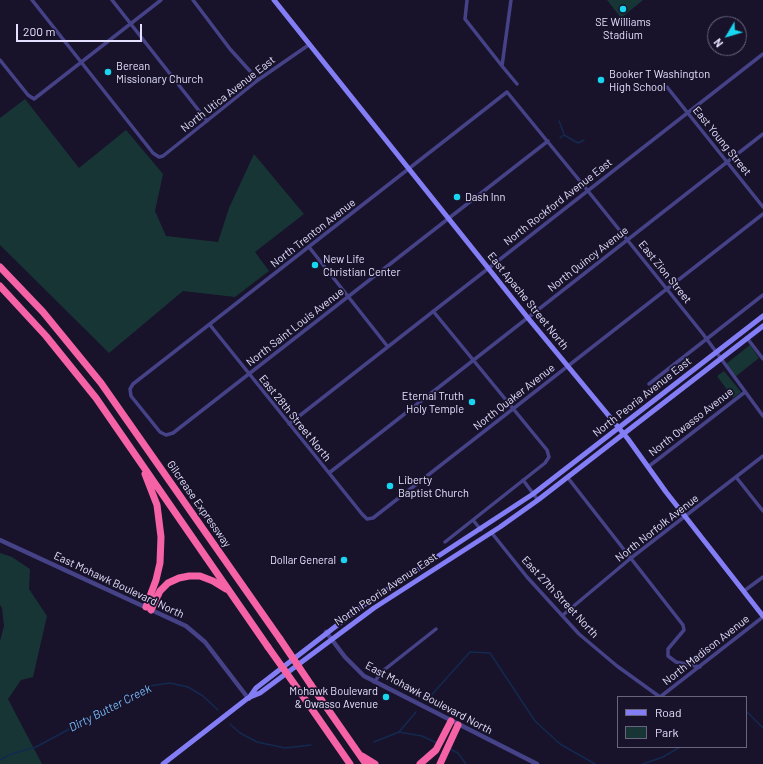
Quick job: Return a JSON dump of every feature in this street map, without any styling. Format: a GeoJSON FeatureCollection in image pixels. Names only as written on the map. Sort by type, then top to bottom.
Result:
{"type":"FeatureCollection","features":[{"type":"Feature","properties":{"kind":"highway","name":"Gilcrease Expressway"},"geometry":{"type":"LineString","coordinates":[[0,267],[43,312],[101,383],[366,764]]}},
{"type":"Feature","properties":{"kind":"highway"},"geometry":{"type":"LineString","coordinates":[[0,286],[46,336],[79,377],[140,461],[350,764]]}},
{"type":"Feature","properties":{"kind":"highway"},"geometry":{"type":"LineString","coordinates":[[140,461],[157,505],[161,537],[161,550],[156,580],[149,608]]}},
{"type":"Feature","properties":{"kind":"highway"},"geometry":{"type":"LineString","coordinates":[[149,608],[163,588],[174,580],[185,576],[206,578],[230,591]]}},
{"type":"Feature","properties":{"kind":"highway"},"geometry":{"type":"LineString","coordinates":[[420,764],[436,750],[451,721]]}},
{"type":"Feature","properties":{"kind":"highway"},"geometry":{"type":"LineString","coordinates":[[440,764],[458,725]]}},
{"type":"Feature","properties":{"kind":"highway"},"geometry":{"type":"LineString","coordinates":[[359,754],[375,764]]}},
{"type":"Feature","properties":{"kind":"main road","name":"East Apache Street North"},"geometry":{"type":"LineString","coordinates":[[274,0],[528,318],[618,429],[624,434],[685,517],[763,617]]}},
{"type":"Feature","properties":{"kind":"main road","name":"North Peoria Avenue East"},"geometry":{"type":"LineString","coordinates":[[163,764],[248,698],[256,688],[326,632],[387,589],[481,530],[533,494],[763,316]]}},
{"type":"Feature","properties":{"kind":"main road","name":"North Peoria Avenue East"},"geometry":{"type":"LineString","coordinates":[[248,698],[260,694],[331,639],[419,577],[492,532],[538,500],[763,326]]}},
{"type":"Feature","properties":{"kind":"street"},"geometry":{"type":"LineString","coordinates":[[32,0],[81,63]]}},
{"type":"Feature","properties":{"kind":"street"},"geometry":{"type":"LineString","coordinates":[[112,0],[207,121]]}},
{"type":"Feature","properties":{"kind":"street"},"geometry":{"type":"LineString","coordinates":[[0,60],[28,95],[34,99],[161,0]]}},
{"type":"Feature","properties":{"kind":"street"},"geometry":{"type":"LineString","coordinates":[[193,0],[230,49],[258,80]]}},
{"type":"Feature","properties":{"kind":"street"},"geometry":{"type":"LineString","coordinates":[[467,0],[465,19],[517,84]]}},
{"type":"Feature","properties":{"kind":"street"},"geometry":{"type":"LineString","coordinates":[[502,66],[511,0]]}},
{"type":"Feature","properties":{"kind":"street","name":"North Utica Avenue East"},"geometry":{"type":"LineString","coordinates":[[81,63],[153,153],[159,157],[163,156],[258,80],[310,44]]}},
{"type":"Feature","properties":{"kind":"street","name":"North Rockford Avenue East"},"geometry":{"type":"LineString","coordinates":[[289,424],[763,54]]}},
{"type":"Feature","properties":{"kind":"street","name":"East Young Street"},"geometry":{"type":"LineString","coordinates":[[667,87],[763,207]]}},
{"type":"Feature","properties":{"kind":"street","name":"North Trenton Avenue"},"geometry":{"type":"LineString","coordinates":[[166,435],[160,432],[131,396],[130,389],[133,384],[507,92]]}},
{"type":"Feature","properties":{"kind":"street","name":"East Zion Street"},"geometry":{"type":"LineString","coordinates":[[507,92],[667,289],[763,416]]}},
{"type":"Feature","properties":{"kind":"street","name":"North Quincy Avenue"},"geometry":{"type":"LineString","coordinates":[[329,473],[763,134]]}},
{"type":"Feature","properties":{"kind":"street","name":"North Saint Louis Avenue"},"geometry":{"type":"LineString","coordinates":[[166,435],[173,433],[249,375],[548,141]]}},
{"type":"Feature","properties":{"kind":"street","name":"North Quaker Avenue"},"geometry":{"type":"LineString","coordinates":[[369,519],[377,516],[763,214]]}},
{"type":"Feature","properties":{"kind":"street"},"geometry":{"type":"LineString","coordinates":[[309,247],[388,347]]}},
{"type":"Feature","properties":{"kind":"street","name":"North Peoria Avenue East"},"geometry":{"type":"LineString","coordinates":[[649,384],[763,295]]}},
{"type":"Feature","properties":{"kind":"street"},"geometry":{"type":"LineString","coordinates":[[433,311],[513,409]]}},
{"type":"Feature","properties":{"kind":"street","name":"East 28th Street North"},"geometry":{"type":"LineString","coordinates":[[210,325],[362,514],[369,519]]}},
{"type":"Feature","properties":{"kind":"street"},"geometry":{"type":"LineString","coordinates":[[747,338],[762,356]]}},
{"type":"Feature","properties":{"kind":"street","name":"North Owasso Avenue"},"geometry":{"type":"LineString","coordinates":[[648,467],[745,392]]}},
{"type":"Feature","properties":{"kind":"street","name":"North Peoria Avenue East"},"geometry":{"type":"LineString","coordinates":[[445,542],[546,462],[549,457],[547,450],[513,409]]}},
{"type":"Feature","properties":{"kind":"street","name":"North Norfolk Avenue"},"geometry":{"type":"LineString","coordinates":[[563,615],[631,558],[763,456]]}},
{"type":"Feature","properties":{"kind":"street"},"geometry":{"type":"LineString","coordinates":[[736,477],[763,511]]}},
{"type":"Feature","properties":{"kind":"street"},"geometry":{"type":"LineString","coordinates":[[568,478],[679,618],[684,630],[671,644],[668,649],[668,656],[676,662],[700,667]]}},
{"type":"Feature","properties":{"kind":"street"},"geometry":{"type":"LineString","coordinates":[[523,480],[538,500]]}},
{"type":"Feature","properties":{"kind":"street"},"geometry":{"type":"LineString","coordinates":[[473,520],[481,530]]}},
{"type":"Feature","properties":{"kind":"street","name":"East 27th Street North"},"geometry":{"type":"LineString","coordinates":[[492,532],[527,577],[579,634],[617,666],[659,696]]}},
{"type":"Feature","properties":{"kind":"street","name":"East Mohawk Boulevard North"},"geometry":{"type":"LineString","coordinates":[[0,540],[186,626],[201,638],[248,698]]}},
{"type":"Feature","properties":{"kind":"street"},"geometry":{"type":"LineString","coordinates":[[744,592],[763,577]]}},
{"type":"Feature","properties":{"kind":"street","name":"North Madison Avenue"},"geometry":{"type":"LineString","coordinates":[[661,696],[763,617]]}},
{"type":"Feature","properties":{"kind":"street"},"geometry":{"type":"LineString","coordinates":[[374,682],[384,670],[436,629]]}},
{"type":"Feature","properties":{"kind":"street","name":"East Mohawk Boulevard North"},"geometry":{"type":"LineString","coordinates":[[326,632],[355,668],[374,682],[537,764]]}},
{"type":"Feature","properties":{"kind":"green space","name":"SE Williams Stadium"},"geometry":{"type":"Polygon","coordinates":[[[607,0],[643,0],[621,18],[607,0]]]}},
{"type":"Feature","properties":{"kind":"green space"},"geometry":{"type":"Polygon","coordinates":[[[25,99],[79,168],[126,130],[163,174],[155,211],[166,236],[218,242],[229,208],[254,154],[304,214],[255,252],[269,271],[235,297],[183,291],[109,353],[0,245],[0,118],[25,99]]]}},
{"type":"Feature","properties":{"kind":"green space"},"geometry":{"type":"Polygon","coordinates":[[[750,345],[759,358],[735,377],[726,364],[750,345]]]}},
{"type":"Feature","properties":{"kind":"green space"},"geometry":{"type":"Polygon","coordinates":[[[724,371],[741,392],[733,398],[717,376],[724,371]]]}},
{"type":"Feature","properties":{"kind":"green space"},"geometry":{"type":"Polygon","coordinates":[[[0,553],[12,557],[30,569],[29,589],[47,616],[33,677],[21,680],[8,699],[42,764],[0,764],[0,641],[4,626],[2,608],[0,605],[0,553]]]}},
{"type":"Feature","properties":{"kind":"waterway"},"geometry":{"type":"LineString","coordinates":[[559,121],[564,134]]}},
{"type":"Feature","properties":{"kind":"waterway"},"geometry":{"type":"LineString","coordinates":[[560,138],[564,135],[578,143],[584,140]]}},
{"type":"Feature","properties":{"kind":"waterway","name":"Dirty Butter Creek"},"geometry":{"type":"LineString","coordinates":[[427,700],[470,652],[490,653],[535,721],[560,744],[595,764]]}},
{"type":"Feature","properties":{"kind":"waterway","name":"Dirty Butter Creek"},"geometry":{"type":"LineString","coordinates":[[0,760],[11,754],[36,747],[149,686],[170,683],[188,687],[203,696],[218,710]]}},
{"type":"Feature","properties":{"kind":"waterway","name":"Dirty Butter Creek"},"geometry":{"type":"LineString","coordinates":[[374,742],[399,732],[416,712]]}},
{"type":"Feature","properties":{"kind":"waterway","name":"Dirty Butter Creek"},"geometry":{"type":"LineString","coordinates":[[747,712],[763,728]]}},
{"type":"Feature","properties":{"kind":"waterway","name":"Dirty Butter Creek"},"geometry":{"type":"LineString","coordinates":[[230,724],[240,733],[257,742],[285,748],[311,745]]}},
{"type":"Feature","properties":{"kind":"waterway"},"geometry":{"type":"LineString","coordinates":[[399,732],[422,736],[437,743]]}},
{"type":"Feature","properties":{"kind":"waterway","name":"Dirty Butter Creek"},"geometry":{"type":"LineString","coordinates":[[643,764],[663,757],[678,748]]}},
{"type":"Feature","properties":{"kind":"waterway"},"geometry":{"type":"LineString","coordinates":[[450,749],[458,753],[466,764]]}},
{"type":"Feature","properties":{"kind":"place","name":"SE Williams Stadium"},"geometry":{"type":"Point","coordinates":[623,9]}},
{"type":"Feature","properties":{"kind":"place","name":"Berean Missionary Church"},"geometry":{"type":"Point","coordinates":[108,72]}},
{"type":"Feature","properties":{"kind":"place","name":"Booker T Washington High School"},"geometry":{"type":"Point","coordinates":[601,80]}},
{"type":"Feature","properties":{"kind":"place","name":"Dash Inn"},"geometry":{"type":"Point","coordinates":[457,197]}},
{"type":"Feature","properties":{"kind":"place","name":"New Life Christian Center"},"geometry":{"type":"Point","coordinates":[315,265]}},
{"type":"Feature","properties":{"kind":"place","name":"Eternal Truth Holy Temple"},"geometry":{"type":"Point","coordinates":[472,402]}},
{"type":"Feature","properties":{"kind":"place","name":"Liberty Baptist Church"},"geometry":{"type":"Point","coordinates":[390,486]}},
{"type":"Feature","properties":{"kind":"place","name":"Dollar General"},"geometry":{"type":"Point","coordinates":[344,560]}},
{"type":"Feature","properties":{"kind":"place","name":"Mohawk Boulevard & Owasso Avenue"},"geometry":{"type":"Point","coordinates":[386,697]}}]}
